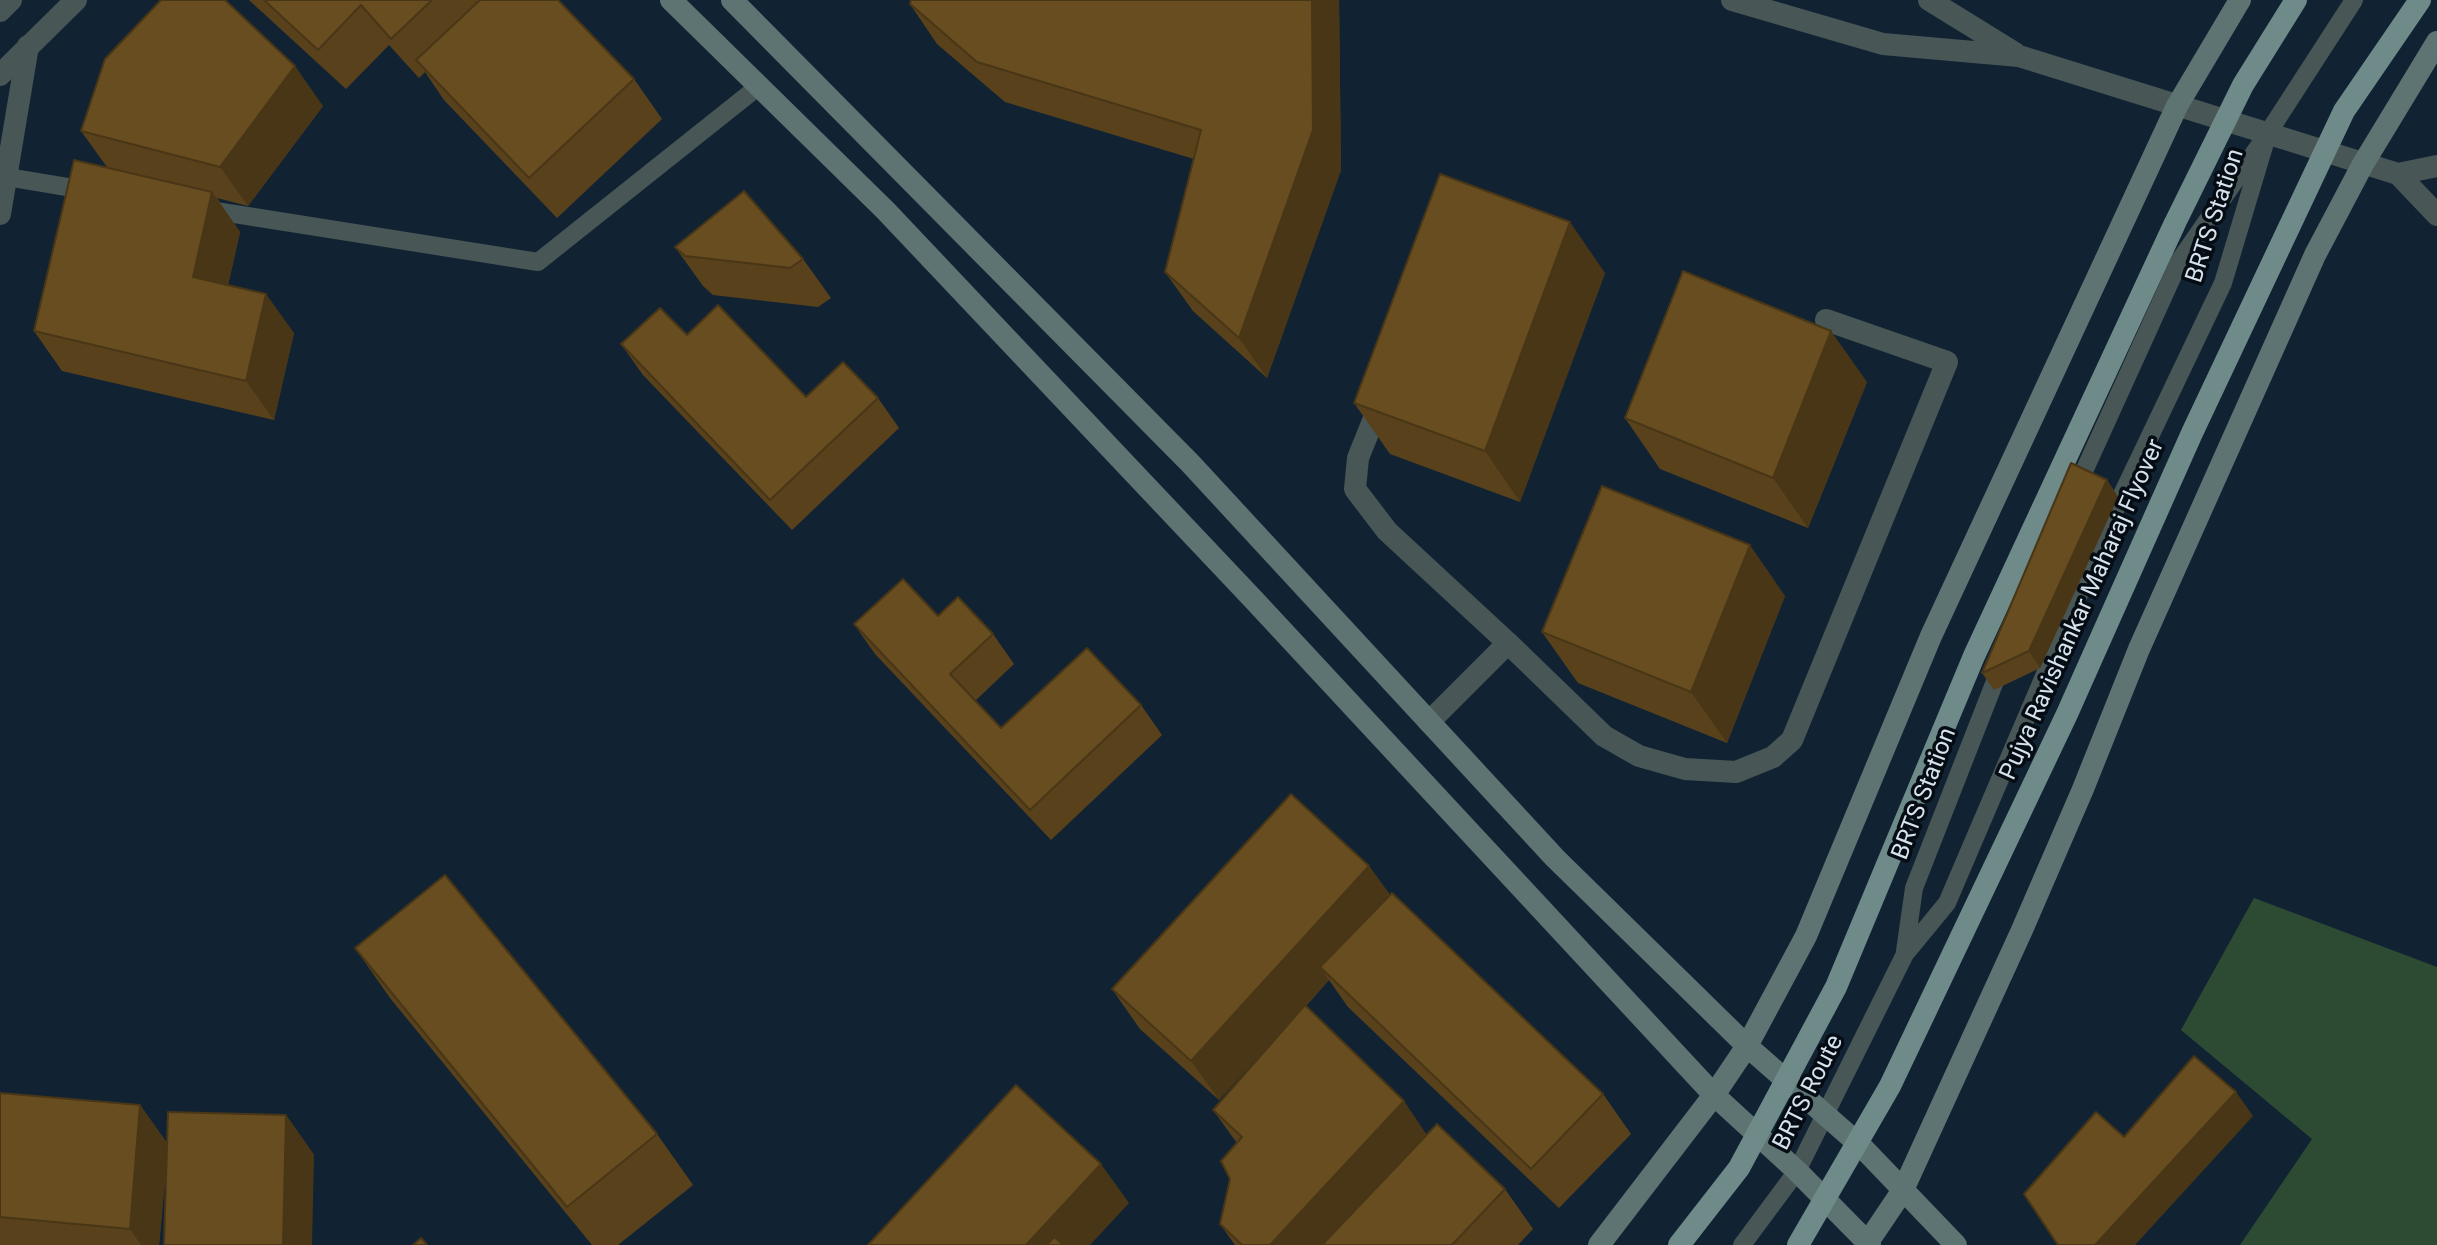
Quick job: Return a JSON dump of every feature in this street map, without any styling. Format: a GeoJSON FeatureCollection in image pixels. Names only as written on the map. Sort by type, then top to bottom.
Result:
{"type":"FeatureCollection","features":[{"type":"Feature","properties":{"kind":"main road"},"geometry":{"type":"LineString","coordinates":[[671,0],[918,246],[1253,599],[1714,1095],[1797,1171],[1868,1244],[1903,1190],[2022,930],[2139,649],[2303,284],[2363,164],[2437,42]]}},
{"type":"Feature","properties":{"kind":"main road"},"geometry":{"type":"LineString","coordinates":[[732,0],[1190,463],[1555,858],[1747,1046],[1827,1114],[1956,1245]]}},
{"type":"Feature","properties":{"kind":"main road"},"geometry":{"type":"LineString","coordinates":[[1599,1245],[1714,1095],[1747,1046],[1806,936],[1931,636],[2177,106],[2240,0]]}},
{"type":"Feature","properties":{"kind":"main road"},"geometry":{"type":"LineString","coordinates":[[1679,1245],[1739,1168],[1836,987],[1974,656],[2175,223],[2243,85],[2296,0]]}},
{"type":"Feature","properties":{"kind":"main road","name":"Pujya Ravishankar Maharaj Flyover"},"geometry":{"type":"LineString","coordinates":[[1798,1245],[1890,1086],[2067,714],[2192,433],[2344,111],[2420,0]]}},
{"type":"Feature","properties":{"kind":"street"},"geometry":{"type":"LineString","coordinates":[[0,11],[11,0]]}},
{"type":"Feature","properties":{"kind":"street"},"geometry":{"type":"LineString","coordinates":[[0,75],[76,0]]}},
{"type":"Feature","properties":{"kind":"street"},"geometry":{"type":"LineString","coordinates":[[1732,0],[1883,44],[2019,56],[2398,174],[2437,166]]}},
{"type":"Feature","properties":{"kind":"street"},"geometry":{"type":"LineString","coordinates":[[1929,0],[2019,56]]}},
{"type":"Feature","properties":{"kind":"street"},"geometry":{"type":"LineString","coordinates":[[0,214],[28,46]]}},
{"type":"Feature","properties":{"kind":"street"},"geometry":{"type":"LineString","coordinates":[[2398,174],[2437,215]]}},
{"type":"Feature","properties":{"kind":"street"},"geometry":{"type":"LineString","coordinates":[[1388,385],[1358,458],[1355,489],[1387,531],[1604,736],[1639,756],[1685,769],[1736,772],[1773,757],[1792,740],[1947,362],[1826,320]]}},
{"type":"Feature","properties":{"kind":"street"},"geometry":{"type":"LineString","coordinates":[[1429,722],[1508,643]]}},
{"type":"Feature","properties":{"kind":"lane"},"geometry":{"type":"LineString","coordinates":[[2268,133],[2354,0]]}},
{"type":"Feature","properties":{"kind":"lane"},"geometry":{"type":"LineString","coordinates":[[180,205],[538,262],[759,86]]}},
{"type":"Feature","properties":{"kind":"lane","name":"BRTS Station"},"geometry":{"type":"LineString","coordinates":[[2066,513],[2180,260],[2268,133]]}},
{"type":"Feature","properties":{"kind":"lane","name":"BRTS Station"},"geometry":{"type":"LineString","coordinates":[[1905,954],[1947,903],[2119,501],[2223,283],[2268,133]]}},
{"type":"Feature","properties":{"kind":"lane"},"geometry":{"type":"LineString","coordinates":[[7,177],[103,193]]}},
{"type":"Feature","properties":{"kind":"lane","name":"BRTS Station"},"geometry":{"type":"LineString","coordinates":[[1905,954],[1914,888],[2010,645]]}},
{"type":"Feature","properties":{"kind":"lane","name":"BRTS Route"},"geometry":{"type":"LineString","coordinates":[[1742,1245],[1797,1171],[1905,954]]}},
{"type":"Feature","properties":{"kind":"green space"},"geometry":{"type":"Polygon","coordinates":[[[2254,898],[2437,967],[2437,1245],[2240,1245],[2312,1139],[2181,1030],[2254,898]]]}},
{"type":"Feature","properties":{"kind":"building"},"geometry":{"type":"Polygon","coordinates":[[[161,0],[225,0],[295,66],[220,167],[81,131],[105,59],[161,0]]]}},
{"type":"Feature","properties":{"kind":"building"},"geometry":{"type":"Polygon","coordinates":[[[264,0],[432,0],[391,39],[361,5],[318,50],[264,0]]]}},
{"type":"Feature","properties":{"kind":"building"},"geometry":{"type":"Polygon","coordinates":[[[480,0],[558,0],[634,79],[529,178],[416,60],[480,0]]]}},
{"type":"Feature","properties":{"kind":"building"},"geometry":{"type":"Polygon","coordinates":[[[911,0],[1312,0],[1313,130],[1239,338],[1165,272],[1201,130],[977,62],[910,4],[911,0]]]}},
{"type":"Feature","properties":{"kind":"building"},"geometry":{"type":"Polygon","coordinates":[[[74,160],[212,192],[193,277],[266,294],[246,381],[34,331],[74,160]]]}},
{"type":"Feature","properties":{"kind":"building"},"geometry":{"type":"Polygon","coordinates":[[[1440,174],[1570,222],[1485,451],[1354,403],[1440,174]]]}},
{"type":"Feature","properties":{"kind":"building"},"geometry":{"type":"Polygon","coordinates":[[[744,191],[803,259],[790,268],[685,256],[675,247],[744,191]]]}},
{"type":"Feature","properties":{"kind":"building"},"geometry":{"type":"Polygon","coordinates":[[[1683,271],[1831,331],[1773,478],[1625,418],[1683,271]]]}},
{"type":"Feature","properties":{"kind":"building"},"geometry":{"type":"Polygon","coordinates":[[[718,305],[806,397],[843,362],[878,398],[770,500],[621,344],[660,308],[687,335],[718,305]]]}},
{"type":"Feature","properties":{"kind":"building"},"geometry":{"type":"Polygon","coordinates":[[[2071,463],[2107,480],[2029,651],[1982,673],[2071,463]]]}},
{"type":"Feature","properties":{"kind":"building"},"geometry":{"type":"Polygon","coordinates":[[[1602,486],[1750,545],[1691,692],[1542,632],[1602,486]]]}},
{"type":"Feature","properties":{"kind":"building"},"geometry":{"type":"Polygon","coordinates":[[[903,579],[938,616],[958,597],[993,634],[950,674],[1001,728],[1087,648],[1141,705],[1030,810],[854,624],[903,579]]]}},
{"type":"Feature","properties":{"kind":"building"},"geometry":{"type":"Polygon","coordinates":[[[1291,794],[1369,866],[1191,1061],[1112,989],[1291,794]]]}},
{"type":"Feature","properties":{"kind":"building"},"geometry":{"type":"Polygon","coordinates":[[[445,875],[657,1134],[567,1207],[355,948],[445,875]]]}},
{"type":"Feature","properties":{"kind":"building"},"geometry":{"type":"Polygon","coordinates":[[[1392,893],[1603,1094],[1531,1169],[1320,967],[1392,893]]]}},
{"type":"Feature","properties":{"kind":"building"},"geometry":{"type":"Polygon","coordinates":[[[1305,1005],[1404,1101],[1270,1245],[1242,1245],[1220,1224],[1230,1179],[1221,1161],[1242,1137],[1213,1110],[1305,1005]]]}},
{"type":"Feature","properties":{"kind":"building"},"geometry":{"type":"Polygon","coordinates":[[[2194,1056],[2236,1092],[2095,1245],[2058,1245],[2024,1194],[2096,1112],[2124,1137],[2194,1056]]]}},
{"type":"Feature","properties":{"kind":"building"},"geometry":{"type":"Polygon","coordinates":[[[1016,1085],[1101,1164],[1026,1245],[868,1245],[1016,1085]]]}},
{"type":"Feature","properties":{"kind":"building"},"geometry":{"type":"Polygon","coordinates":[[[0,1093],[140,1105],[130,1229],[0,1217],[0,1093]]]}},
{"type":"Feature","properties":{"kind":"building"},"geometry":{"type":"Polygon","coordinates":[[[168,1112],[286,1115],[283,1245],[164,1245],[168,1112]]]}},
{"type":"Feature","properties":{"kind":"building"},"geometry":{"type":"Polygon","coordinates":[[[1437,1124],[1505,1189],[1452,1245],[1322,1245],[1437,1124]]]}},
{"type":"Feature","properties":{"kind":"building"},"geometry":{"type":"Polygon","coordinates":[[[1054,1237],[1064,1245],[1047,1245],[1054,1237]]]}},
{"type":"Feature","properties":{"kind":"building"},"geometry":{"type":"Polygon","coordinates":[[[421,1238],[427,1245],[413,1245],[421,1238]]]}}]}
